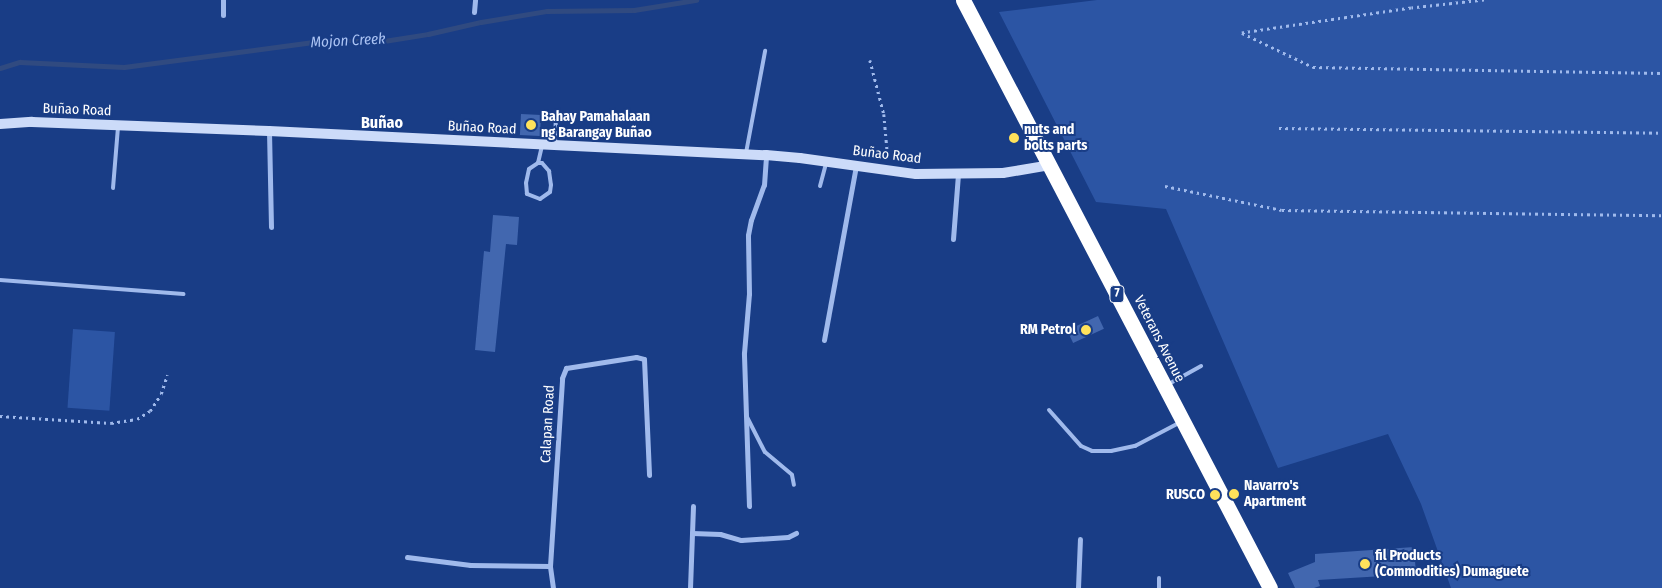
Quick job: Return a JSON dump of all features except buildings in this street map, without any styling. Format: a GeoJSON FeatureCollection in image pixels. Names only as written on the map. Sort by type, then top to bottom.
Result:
{"type":"FeatureCollection","features":[{"type":"Feature","properties":{"kind":"highway","name":"Veterans Avenue"},"geometry":{"type":"LineString","coordinates":[[963,0],[1270,588]]}},
{"type":"Feature","properties":{"kind":"street"},"geometry":{"type":"LineString","coordinates":[[223,15],[224,0]]}},
{"type":"Feature","properties":{"kind":"street"},"geometry":{"type":"LineString","coordinates":[[474,12],[475,0]]}},
{"type":"Feature","properties":{"kind":"street","name":"Buñao Road"},"geometry":{"type":"LineString","coordinates":[[0,124],[32,122],[269,131],[766,155],[826,161],[916,174],[1003,174],[1051,166]]}},
{"type":"Feature","properties":{"kind":"street"},"geometry":{"type":"LineString","coordinates":[[269,131],[272,227]]}},
{"type":"Feature","properties":{"kind":"street"},"geometry":{"type":"LineString","coordinates":[[749,506],[744,353],[749,294],[748,236],[751,220],[764,185],[766,155]]}},
{"type":"Feature","properties":{"kind":"street"},"geometry":{"type":"LineString","coordinates":[[824,340],[856,166]]}},
{"type":"Feature","properties":{"kind":"street"},"geometry":{"type":"LineString","coordinates":[[953,239],[958,174]]}},
{"type":"Feature","properties":{"kind":"street","name":"Calapan Road"},"geometry":{"type":"LineString","coordinates":[[553,588],[550,566],[562,378],[566,368],[636,357],[644,359],[649,475]]}},
{"type":"Feature","properties":{"kind":"street"},"geometry":{"type":"LineString","coordinates":[[690,588],[693,506]]}},
{"type":"Feature","properties":{"kind":"street"},"geometry":{"type":"LineString","coordinates":[[692,533],[720,534],[741,540],[788,537],[796,533]]}},
{"type":"Feature","properties":{"kind":"street"},"geometry":{"type":"LineString","coordinates":[[1078,588],[1080,540]]}},
{"type":"Feature","properties":{"kind":"street"},"geometry":{"type":"LineString","coordinates":[[407,557],[451,561],[464,565],[550,566]]}},
{"type":"Feature","properties":{"kind":"lane"},"geometry":{"type":"LineString","coordinates":[[745,155],[765,51]]}},
{"type":"Feature","properties":{"kind":"lane"},"geometry":{"type":"LineString","coordinates":[[555,146],[556,114]]}},
{"type":"Feature","properties":{"kind":"lane"},"geometry":{"type":"LineString","coordinates":[[113,188],[118,125]]}},
{"type":"Feature","properties":{"kind":"lane"},"geometry":{"type":"LineString","coordinates":[[538,163],[542,163],[549,171],[551,185],[550,192],[540,199],[530,197],[526,192],[529,169],[538,163],[543,145]]}},
{"type":"Feature","properties":{"kind":"lane"},"geometry":{"type":"LineString","coordinates":[[820,186],[826,161]]}},
{"type":"Feature","properties":{"kind":"lane"},"geometry":{"type":"LineString","coordinates":[[0,280],[183,294]]}},
{"type":"Feature","properties":{"kind":"lane"},"geometry":{"type":"LineString","coordinates":[[1165,386],[1201,366]]}},
{"type":"Feature","properties":{"kind":"lane"},"geometry":{"type":"LineString","coordinates":[[1049,410],[1081,446],[1092,451],[1112,451],[1135,446],[1183,420]]}},
{"type":"Feature","properties":{"kind":"lane"},"geometry":{"type":"LineString","coordinates":[[746,415],[765,452],[792,475],[794,485]]}},
{"type":"Feature","properties":{"kind":"lane"},"geometry":{"type":"LineString","coordinates":[[1159,578],[1159,588]]}},
{"type":"Feature","properties":{"kind":"path"},"geometry":{"type":"LineString","coordinates":[[1484,0],[1411,8],[1242,33],[1312,67],[1662,72]]}},
{"type":"Feature","properties":{"kind":"path"},"geometry":{"type":"LineString","coordinates":[[870,60],[884,114],[888,142],[888,170]]}},
{"type":"Feature","properties":{"kind":"path"},"geometry":{"type":"LineString","coordinates":[[1279,128],[1662,133]]}},
{"type":"Feature","properties":{"kind":"path"},"geometry":{"type":"LineString","coordinates":[[1165,186],[1282,210],[1662,215]]}},
{"type":"Feature","properties":{"kind":"path"},"geometry":{"type":"LineString","coordinates":[[0,416],[111,423],[137,419],[150,411],[161,394],[167,375]]}},
{"type":"Feature","properties":{"kind":"shaded area"},"geometry":{"type":"Polygon","coordinates":[[[1097,0],[1662,0],[1662,588],[1451,588],[1421,504],[1388,434],[1278,468],[1166,209],[1096,202],[999,12],[1097,0]]]}},
{"type":"Feature","properties":{"kind":"shaded area"},"geometry":{"type":"Polygon","coordinates":[[[73,329],[115,332],[109,411],[67,408],[73,329]]]}},
{"type":"Feature","properties":{"kind":"waterway","name":"Mojon Creek"},"geometry":{"type":"LineString","coordinates":[[0,68],[20,62],[124,67],[322,41],[384,41],[547,11],[634,10],[696,0]]}},
{"type":"Feature","properties":{"kind":"place","name":"Bahay Pamahalaan ng Barangay Buñao"},"geometry":{"type":"Point","coordinates":[531,125]}},
{"type":"Feature","properties":{"kind":"place","name":"nuts and bolts parts"},"geometry":{"type":"Point","coordinates":[1014,138]}},
{"type":"Feature","properties":{"kind":"place","name":"RM Petrol"},"geometry":{"type":"Point","coordinates":[1086,330]}},
{"type":"Feature","properties":{"kind":"place","name":"Navarro's Apartment"},"geometry":{"type":"Point","coordinates":[1234,494]}},
{"type":"Feature","properties":{"kind":"place","name":"RUSCO"},"geometry":{"type":"Point","coordinates":[1215,495]}},
{"type":"Feature","properties":{"kind":"place","name":"fil Products (Commodities) Dumaguete"},"geometry":{"type":"Point","coordinates":[1365,564]}},
{"type":"Feature","properties":{"kind":"district","name":"Buñao"},"geometry":{"type":"Point","coordinates":[382,123]}}]}
